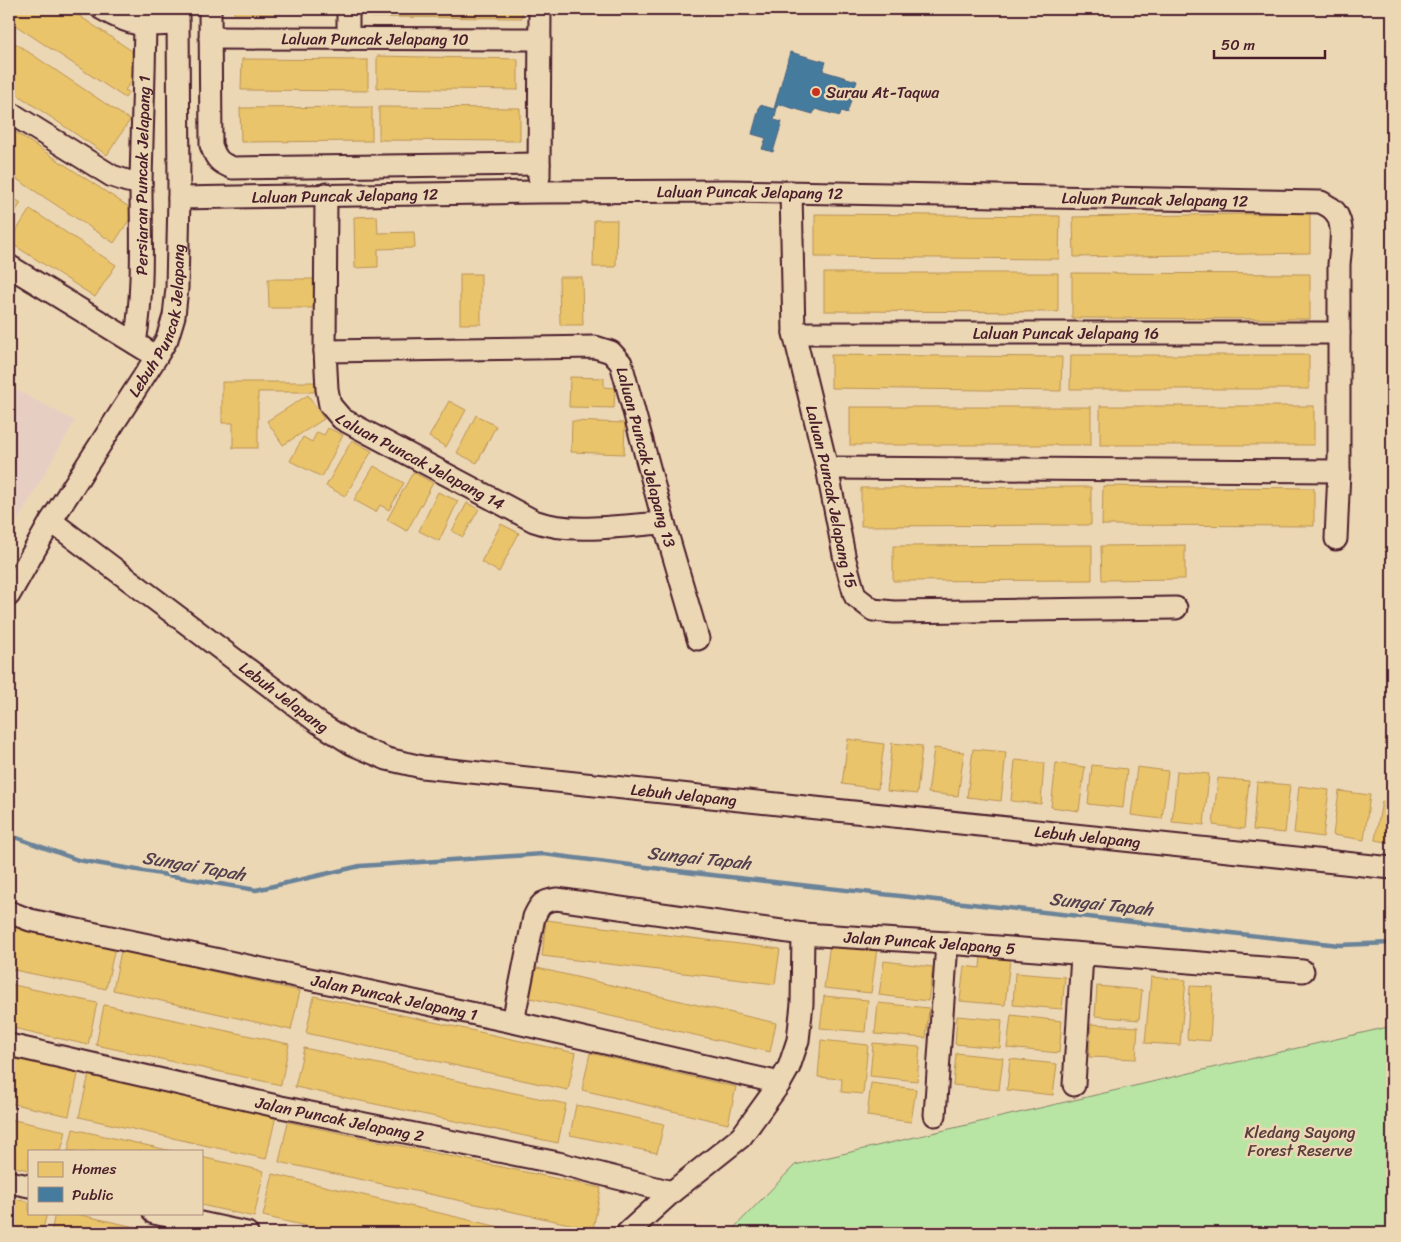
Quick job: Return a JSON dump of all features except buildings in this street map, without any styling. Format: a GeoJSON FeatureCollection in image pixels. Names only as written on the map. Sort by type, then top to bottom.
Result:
{"type":"FeatureCollection","features":[{"type":"Feature","properties":{"kind":"street"},"geometry":{"type":"LineString","coordinates":[[102,9],[125,21],[178,16]]}},
{"type":"Feature","properties":{"kind":"street"},"geometry":{"type":"LineString","coordinates":[[210,9],[210,38]]}},
{"type":"Feature","properties":{"kind":"street"},"geometry":{"type":"LineString","coordinates":[[348,9],[348,39]]}},
{"type":"Feature","properties":{"kind":"street"},"geometry":{"type":"LineString","coordinates":[[539,192],[540,9]]}},
{"type":"Feature","properties":{"kind":"street","name":"Lebuh Puncak Jelapang"},"geometry":{"type":"LineString","coordinates":[[9,594],[51,521],[157,356],[167,338],[174,316],[177,288],[179,198],[178,16]]}},
{"type":"Feature","properties":{"kind":"street","name":"Persiaran Puncak Jelapang 1"},"geometry":{"type":"LineString","coordinates":[[135,343],[141,298],[141,183],[145,18]]}},
{"type":"Feature","properties":{"kind":"street","name":"Laluan Puncak Jelapang 10"},"geometry":{"type":"LineString","coordinates":[[210,38],[540,39]]}},
{"type":"Feature","properties":{"kind":"street","name":"Laluan Puncak Jelapang 12"},"geometry":{"type":"LineString","coordinates":[[210,38],[211,145],[215,157],[222,164],[233,168],[539,164]]}},
{"type":"Feature","properties":{"kind":"street"},"geometry":{"type":"LineString","coordinates":[[9,112],[112,176],[126,181],[141,183]]}},
{"type":"Feature","properties":{"kind":"street","name":"Laluan Puncak Jelapang 12"},"geometry":{"type":"LineString","coordinates":[[179,198],[326,194],[791,192],[1321,202],[1332,208],[1339,219],[1341,233],[1339,333]]}},
{"type":"Feature","properties":{"kind":"street","name":"Laluan Puncak Jelapang 15"},"geometry":{"type":"LineString","coordinates":[[791,192],[794,333],[827,468],[845,560],[855,596],[873,610],[894,612],[1176,608]]}},
{"type":"Feature","properties":{"kind":"street","name":"Laluan Puncak Jelapang 14"},"geometry":{"type":"LineString","coordinates":[[326,194],[325,352],[327,389],[330,405],[342,419],[534,521],[548,526],[569,528],[664,523]]}},
{"type":"Feature","properties":{"kind":"street"},"geometry":{"type":"LineString","coordinates":[[9,266],[157,356]]}},
{"type":"Feature","properties":{"kind":"street","name":"Laluan Puncak Jelapang 16"},"geometry":{"type":"LineString","coordinates":[[794,333],[1339,333]]}},
{"type":"Feature","properties":{"kind":"street"},"geometry":{"type":"LineString","coordinates":[[1336,539],[1339,471],[1339,333]]}},
{"type":"Feature","properties":{"kind":"street","name":"Laluan Puncak Jelapang 13"},"geometry":{"type":"LineString","coordinates":[[325,352],[595,347],[611,352],[621,363],[664,523],[698,639]]}},
{"type":"Feature","properties":{"kind":"street"},"geometry":{"type":"LineString","coordinates":[[827,468],[1339,471]]}},
{"type":"Feature","properties":{"kind":"street","name":"Lebuh Jelapang"},"geometry":{"type":"LineString","coordinates":[[51,521],[318,723],[352,744],[387,759],[431,768],[1392,868]]}},
{"type":"Feature","properties":{"kind":"street","name":"Jalan Puncak Jelapang 5"},"geometry":{"type":"LineString","coordinates":[[513,1022],[534,917],[544,901],[557,899],[804,934],[947,943],[1303,971]]}},
{"type":"Feature","properties":{"kind":"street","name":"Jalan Puncak Jelapang 1"},"geometry":{"type":"LineString","coordinates":[[9,912],[30,920],[513,1022],[780,1083]]}},
{"type":"Feature","properties":{"kind":"street"},"geometry":{"type":"LineString","coordinates":[[627,1233],[672,1192],[741,1137],[780,1083],[789,1067],[798,1040],[802,1004],[804,934]]}},
{"type":"Feature","properties":{"kind":"street"},"geometry":{"type":"LineString","coordinates":[[935,1115],[947,943]]}},
{"type":"Feature","properties":{"kind":"street"},"geometry":{"type":"LineString","coordinates":[[1074,1085],[1082,955]]}},
{"type":"Feature","properties":{"kind":"street","name":"Jalan Puncak Jelapang 2"},"geometry":{"type":"LineString","coordinates":[[9,1045],[281,1107],[558,1163],[672,1192]]}},
{"type":"Feature","properties":{"kind":"street"},"geometry":{"type":"LineString","coordinates":[[9,1182],[28,1186]]}},
{"type":"Feature","properties":{"kind":"street"},"geometry":{"type":"LineString","coordinates":[[159,1214],[247,1233]]}},
{"type":"Feature","properties":{"kind":"shaded area"},"geometry":{"type":"Polygon","coordinates":[[[9,386],[75,421],[9,536],[9,386]]]}},
{"type":"Feature","properties":{"kind":"green space","name":"Kledang Sayong Forest Reserve"},"geometry":{"type":"Polygon","coordinates":[[[1392,1026],[1392,1233],[729,1233],[795,1165],[1392,1026]]]}},
{"type":"Feature","properties":{"kind":"waterway","name":"Sungai Tapah"},"geometry":{"type":"LineString","coordinates":[[9,835],[78,860],[256,890],[360,866],[543,854],[694,873],[1339,945],[1392,943]]}},
{"type":"Feature","properties":{"kind":"place","name":"Surau At-Taqwa"},"geometry":{"type":"Point","coordinates":[816,92]}}]}
